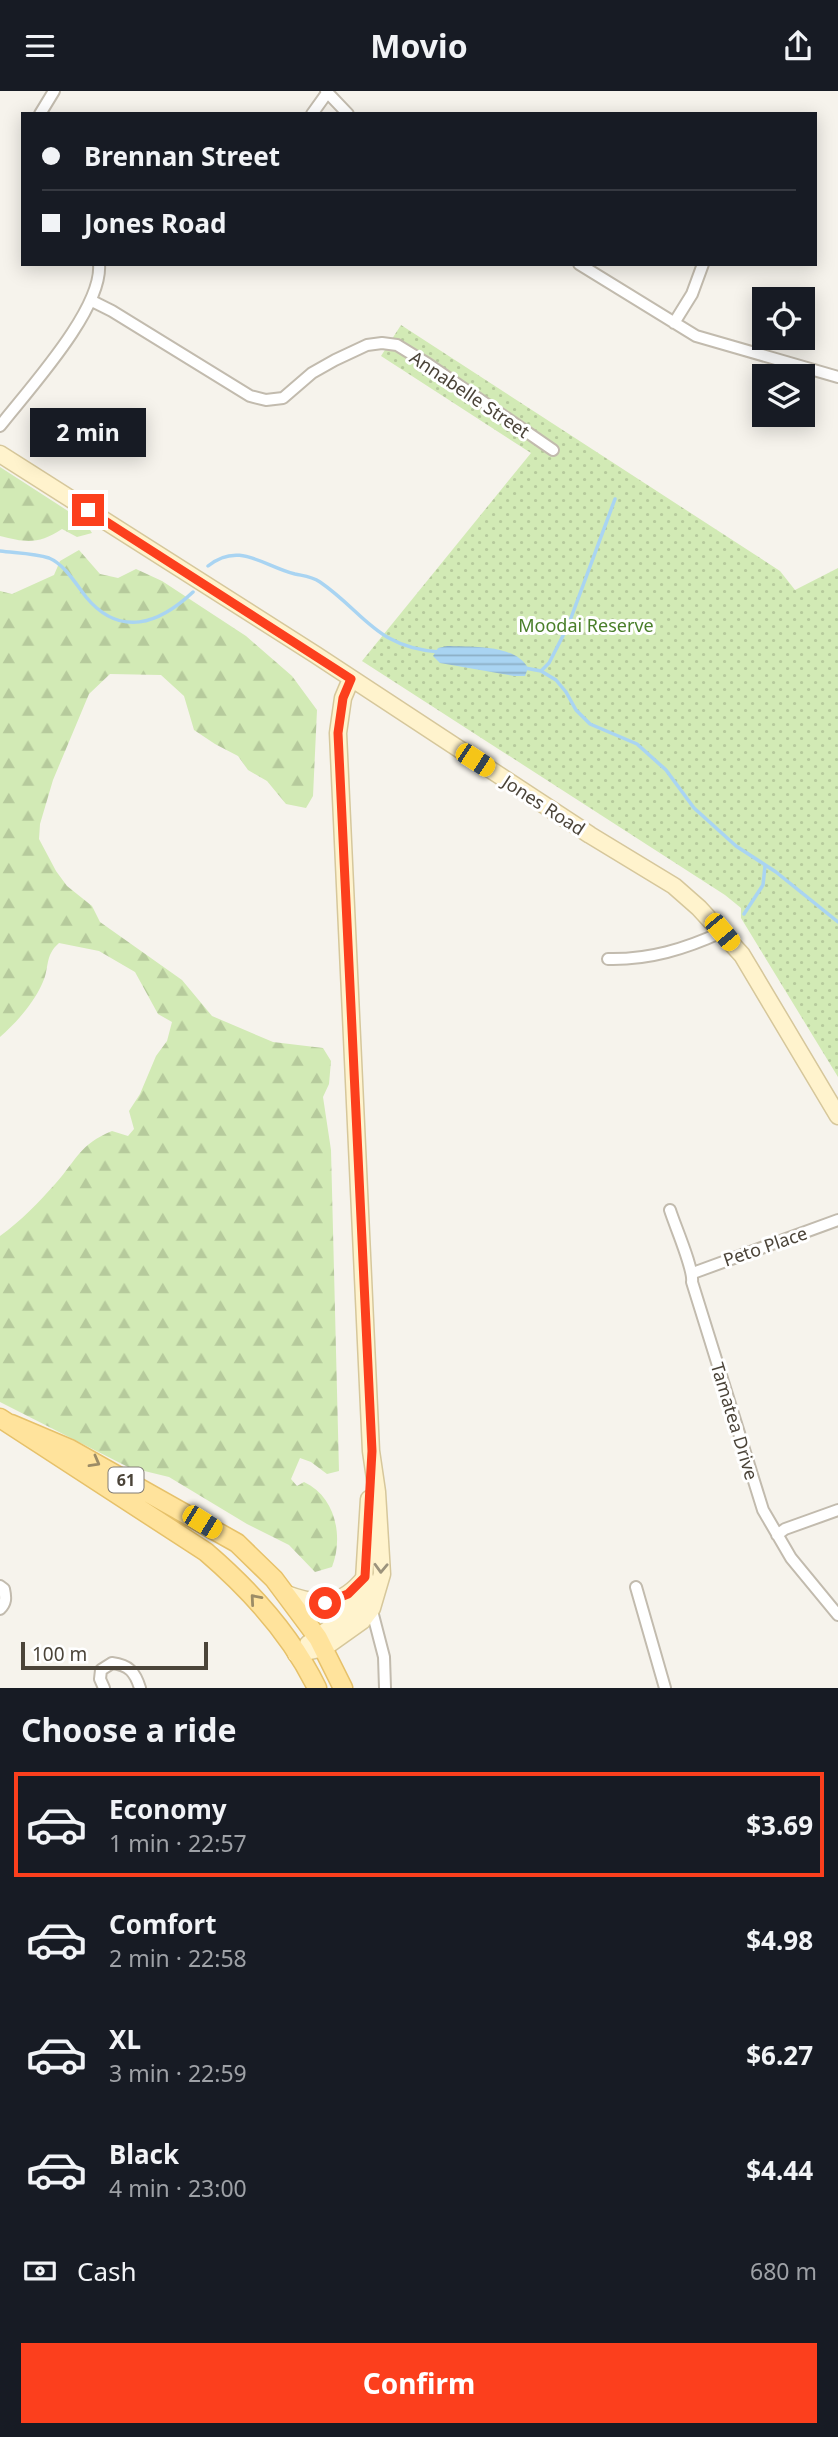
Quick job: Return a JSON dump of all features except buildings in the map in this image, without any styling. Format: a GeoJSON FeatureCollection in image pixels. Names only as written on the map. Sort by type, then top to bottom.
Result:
{"type":"FeatureCollection","features":[{"type":"Feature","properties":{"kind":"main road","name":"61"},"geometry":{"type":"LineString","coordinates":[[5,1421],[71,1449],[237,1543],[274,1579],[321,1643],[343,1688]]}},
{"type":"Feature","properties":{"kind":"main road","name":"61"},"geometry":{"type":"LineString","coordinates":[[5,1421],[206,1552],[233,1575],[257,1601],[317,1688]]}},
{"type":"Feature","properties":{"kind":"street"},"geometry":{"type":"LineString","coordinates":[[41,112],[54,91]]}},
{"type":"Feature","properties":{"kind":"street"},"geometry":{"type":"LineString","coordinates":[[313,112],[326,92],[346,112]]}},
{"type":"Feature","properties":{"kind":"street"},"geometry":{"type":"LineString","coordinates":[[0,426],[74,330],[92,301],[98,288],[99,266]]}},
{"type":"Feature","properties":{"kind":"street"},"geometry":{"type":"LineString","coordinates":[[582,266],[696,336],[838,377]]}},
{"type":"Feature","properties":{"kind":"street"},"geometry":{"type":"LineString","coordinates":[[674,323],[692,294],[702,266]]}},
{"type":"Feature","properties":{"kind":"street","name":"Annabelle Street"},"geometry":{"type":"LineString","coordinates":[[92,301],[250,396],[266,400],[283,398],[312,373],[367,345],[397,345],[552,450]]}},
{"type":"Feature","properties":{"kind":"street","name":"Jones Road"},"geometry":{"type":"LineString","coordinates":[[0,454],[590,835],[674,886],[742,955],[838,1116]]}},
{"type":"Feature","properties":{"kind":"street"},"geometry":{"type":"LineString","coordinates":[[296,1654],[353,1628],[362,1621],[367,1602],[382,1574],[372,1451],[338,733],[343,698],[351,679]]}},
{"type":"Feature","properties":{"kind":"street"},"geometry":{"type":"LineString","coordinates":[[608,959],[635,960],[694,945],[722,932]]}},
{"type":"Feature","properties":{"kind":"street","name":"Tamatea Drive"},"geometry":{"type":"LineString","coordinates":[[670,1210],[693,1273],[692,1282],[763,1510],[791,1558],[838,1615]]}},
{"type":"Feature","properties":{"kind":"street","name":"Peto Place"},"geometry":{"type":"LineString","coordinates":[[693,1273],[838,1220]]}},
{"type":"Feature","properties":{"kind":"street"},"geometry":{"type":"LineString","coordinates":[[372,1451],[365,1577],[367,1602],[384,1657],[385,1688]]}},
{"type":"Feature","properties":{"kind":"street"},"geometry":{"type":"LineString","coordinates":[[777,1535],[785,1529],[838,1510]]}},
{"type":"Feature","properties":{"kind":"street"},"geometry":{"type":"LineString","coordinates":[[284,1593],[313,1603],[329,1602],[348,1594],[365,1577]]}},
{"type":"Feature","properties":{"kind":"street"},"geometry":{"type":"LineString","coordinates":[[0,1586],[4,1589],[5,1596],[5,1604],[0,1609]]}},
{"type":"Feature","properties":{"kind":"street"},"geometry":{"type":"LineString","coordinates":[[636,1587],[665,1688]]}},
{"type":"Feature","properties":{"kind":"street"},"geometry":{"type":"LineString","coordinates":[[321,1643],[344,1618],[367,1602]]}},
{"type":"Feature","properties":{"kind":"street"},"geometry":{"type":"LineString","coordinates":[[353,1628],[367,1630],[379,1639]]}},
{"type":"Feature","properties":{"kind":"street"},"geometry":{"type":"LineString","coordinates":[[104,1688],[100,1679],[101,1670],[112,1663],[130,1669],[140,1688]]}},
{"type":"Feature","properties":{"kind":"green space","name":"Moodai Reserve"},"geometry":{"type":"Polygon","coordinates":[[[401,325],[780,571],[795,590],[838,568],[838,1077],[741,918],[741,908],[725,895],[362,661],[531,453],[381,356],[401,325]]]}},
{"type":"Feature","properties":{"kind":"green space"},"geometry":{"type":"Polygon","coordinates":[[[0,467],[85,522],[92,533],[77,537],[62,529],[32,541],[0,536],[0,467]]]}},
{"type":"Feature","properties":{"kind":"green space"},"geometry":{"type":"Polygon","coordinates":[[[79,550],[100,574],[118,578],[136,569],[162,581],[246,636],[292,676],[317,710],[313,796],[306,808],[286,804],[267,781],[248,770],[238,756],[194,730],[184,696],[161,675],[110,674],[89,694],[53,780],[40,824],[39,839],[67,886],[92,906],[100,922],[182,980],[212,1016],[273,1042],[323,1048],[331,1061],[329,1084],[323,1097],[331,1150],[339,1471],[327,1474],[311,1462],[300,1458],[291,1479],[297,1486],[304,1482],[315,1488],[330,1507],[334,1518],[337,1543],[332,1567],[315,1572],[289,1545],[247,1524],[169,1477],[128,1467],[0,1402],[0,1236],[36,1204],[92,1142],[112,1131],[128,1136],[134,1129],[129,1111],[140,1094],[156,1056],[167,1041],[172,1022],[158,1014],[135,972],[99,951],[59,943],[49,957],[44,978],[34,999],[0,1037],[0,591],[12,594],[54,575],[60,561],[79,550]]]}},
{"type":"Feature","properties":{"kind":"water"},"geometry":{"type":"Polygon","coordinates":[[[438,648],[492,648],[522,660],[528,668],[525,676],[514,676],[440,663],[433,656],[438,648]]]}},
{"type":"Feature","properties":{"kind":"waterway"},"geometry":{"type":"LineString","coordinates":[[541,671],[549,663],[568,626],[615,499]]}},
{"type":"Feature","properties":{"kind":"waterway"},"geometry":{"type":"LineString","coordinates":[[0,551],[49,558],[65,570],[99,610],[126,622],[140,622],[167,612],[193,592]]}},
{"type":"Feature","properties":{"kind":"waterway"},"geometry":{"type":"LineString","coordinates":[[208,566],[219,559],[241,555],[311,577],[385,636],[417,649],[439,652]]}},
{"type":"Feature","properties":{"kind":"waterway"},"geometry":{"type":"LineString","coordinates":[[525,668],[541,671],[556,680],[576,710],[590,724],[637,744],[666,770],[694,808],[736,846],[776,872],[838,922]]}},
{"type":"Feature","properties":{"kind":"waterway"},"geometry":{"type":"LineString","coordinates":[[744,914],[763,885],[765,866]]}},
{"type":"Feature","properties":{"kind":"route"},"geometry":{"type":"LineString","coordinates":[[88,510],[351,679],[343,698],[338,733],[372,1451],[365,1577],[348,1594],[325,1603]]}}]}
